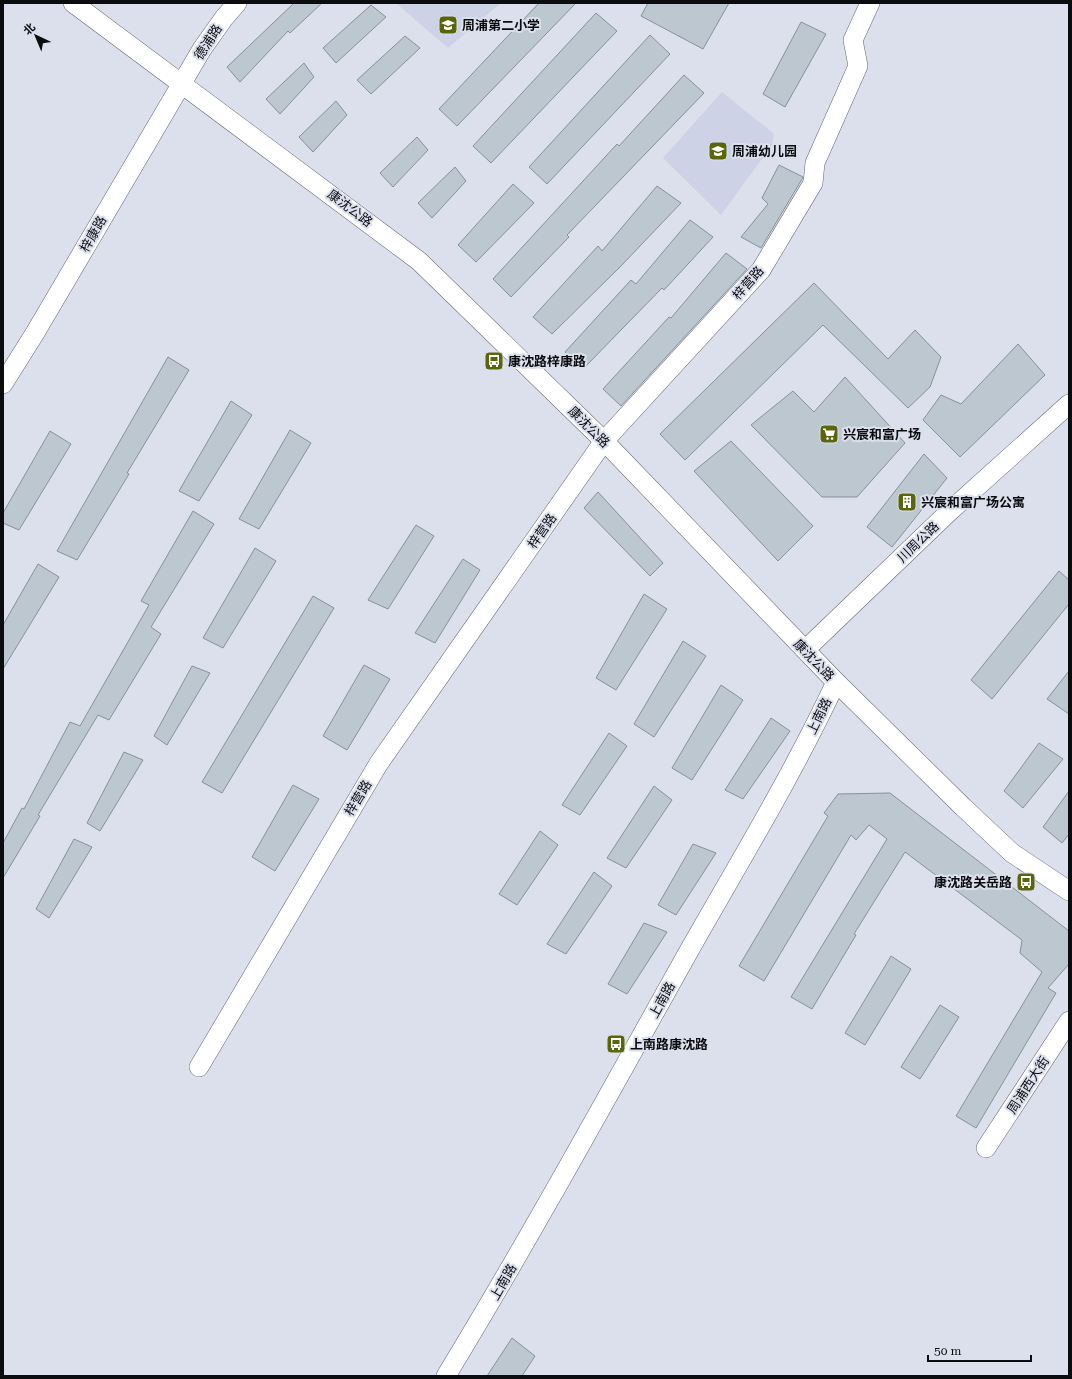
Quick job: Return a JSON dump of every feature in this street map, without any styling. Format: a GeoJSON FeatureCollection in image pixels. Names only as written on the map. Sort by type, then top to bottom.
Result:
{"type":"FeatureCollection","features":[{"type":"Feature","properties":{"kind":"street","name":"康沈公路"},"geometry":{"type":"LineString","coordinates":[[73,3],[419,261],[604,441],[836,682],[1012,853],[1069,891]]}},
{"type":"Feature","properties":{"kind":"street","name":"德浦路"},"geometry":{"type":"LineString","coordinates":[[182,84],[202,49],[224,18],[237,3]]}},
{"type":"Feature","properties":{"kind":"street","name":"梓营路"},"geometry":{"type":"LineString","coordinates":[[200,1067],[379,764],[604,441],[761,270],[812,183],[815,163],[858,66],[853,40],[870,3]]}},
{"type":"Feature","properties":{"kind":"street","name":"梓康路"},"geometry":{"type":"LineString","coordinates":[[3,384],[182,84]]}},
{"type":"Feature","properties":{"kind":"street","name":"川周公路"},"geometry":{"type":"LineString","coordinates":[[805,650],[950,511],[1069,404]]}},
{"type":"Feature","properties":{"kind":"street","name":"上南路"},"geometry":{"type":"LineString","coordinates":[[446,1376],[561,1180],[748,849],[815,727],[836,682]]}},
{"type":"Feature","properties":{"kind":"street","name":"周浦西大街"},"geometry":{"type":"LineString","coordinates":[[986,1148],[1069,1021]]}},
{"type":"Feature","properties":{"kind":"shaded area","name":"周浦第二小学"},"geometry":{"type":"Polygon","coordinates":[[[396,3],[501,3],[448,48],[396,3]]]}},
{"type":"Feature","properties":{"kind":"shaded area","name":"周浦幼儿园"},"geometry":{"type":"Polygon","coordinates":[[[722,92],[774,134],[772,145],[721,215],[663,158],[722,92]]]}},
{"type":"Feature","properties":{"kind":"building"},"geometry":{"type":"Polygon","coordinates":[[[294,3],[322,3],[290,33],[288,31],[240,82],[227,67],[294,3]]]}},
{"type":"Feature","properties":{"kind":"building"},"geometry":{"type":"Polygon","coordinates":[[[539,3],[576,3],[457,126],[439,109],[539,3]]]}},
{"type":"Feature","properties":{"kind":"building"},"geometry":{"type":"Polygon","coordinates":[[[648,3],[729,3],[703,49],[641,16],[648,3]]]}},
{"type":"Feature","properties":{"kind":"building"},"geometry":{"type":"Polygon","coordinates":[[[371,5],[386,17],[336,63],[323,48],[371,5]]]}},
{"type":"Feature","properties":{"kind":"building"},"geometry":{"type":"Polygon","coordinates":[[[596,13],[617,31],[491,163],[473,146],[596,13]]]}},
{"type":"Feature","properties":{"kind":"building"},"geometry":{"type":"Polygon","coordinates":[[[801,22],[826,34],[785,107],[763,94],[801,22]]]}},
{"type":"Feature","properties":{"kind":"building"},"geometry":{"type":"Polygon","coordinates":[[[650,35],[670,54],[547,184],[529,167],[650,35]]]}},
{"type":"Feature","properties":{"kind":"building"},"geometry":{"type":"Polygon","coordinates":[[[405,36],[420,48],[371,94],[357,80],[405,36]]]}},
{"type":"Feature","properties":{"kind":"building"},"geometry":{"type":"Polygon","coordinates":[[[304,63],[314,77],[280,114],[266,99],[304,63]]]}},
{"type":"Feature","properties":{"kind":"building"},"geometry":{"type":"Polygon","coordinates":[[[684,75],[704,93],[567,235],[569,237],[511,297],[493,279],[617,144],[619,146],[684,75]]]}},
{"type":"Feature","properties":{"kind":"building"},"geometry":{"type":"Polygon","coordinates":[[[336,101],[347,115],[313,152],[299,137],[336,101]]]}},
{"type":"Feature","properties":{"kind":"building"},"geometry":{"type":"Polygon","coordinates":[[[417,137],[428,150],[393,187],[380,173],[417,137]]]}},
{"type":"Feature","properties":{"kind":"building"},"geometry":{"type":"Polygon","coordinates":[[[779,165],[803,177],[761,248],[741,237],[768,204],[762,198],[779,165]]]}},
{"type":"Feature","properties":{"kind":"building"},"geometry":{"type":"Polygon","coordinates":[[[455,167],[466,181],[432,218],[418,203],[455,167]]]}},
{"type":"Feature","properties":{"kind":"building"},"geometry":{"type":"Polygon","coordinates":[[[513,184],[534,203],[476,262],[458,245],[513,184]]]}},
{"type":"Feature","properties":{"kind":"building"},"geometry":{"type":"Polygon","coordinates":[[[657,186],[681,203],[620,267],[552,334],[533,317],[598,246],[602,251],[657,186]]]}},
{"type":"Feature","properties":{"kind":"building"},"geometry":{"type":"Polygon","coordinates":[[[690,220],[713,237],[664,290],[662,288],[583,369],[565,352],[631,280],[636,284],[690,220]]]}},
{"type":"Feature","properties":{"kind":"building"},"geometry":{"type":"Polygon","coordinates":[[[726,253],[747,269],[621,406],[603,389],[669,317],[671,318],[726,253]]]}},
{"type":"Feature","properties":{"kind":"building"},"geometry":{"type":"Polygon","coordinates":[[[814,283],[888,359],[915,330],[941,357],[930,387],[908,408],[823,325],[685,460],[660,434],[814,283]]]}},
{"type":"Feature","properties":{"kind":"building"},"geometry":{"type":"Polygon","coordinates":[[[1018,344],[1045,375],[960,457],[923,420],[941,395],[961,404],[1018,344]]]}},
{"type":"Feature","properties":{"kind":"building"},"geometry":{"type":"Polygon","coordinates":[[[168,357],[189,370],[77,560],[57,551],[168,357]]]}},
{"type":"Feature","properties":{"kind":"building","name":"兴宸和富广场"},"geometry":{"type":"Polygon","coordinates":[[[845,377],[905,443],[857,497],[822,497],[751,425],[793,391],[814,412],[845,377]]]}},
{"type":"Feature","properties":{"kind":"building"},"geometry":{"type":"Polygon","coordinates":[[[231,401],[252,415],[199,501],[179,491],[231,401]]]}},
{"type":"Feature","properties":{"kind":"building"},"geometry":{"type":"Polygon","coordinates":[[[290,430],[311,443],[259,529],[239,519],[290,430]]]}},
{"type":"Feature","properties":{"kind":"building"},"geometry":{"type":"Polygon","coordinates":[[[50,431],[71,444],[19,530],[3,523],[3,513],[50,431]]]}},
{"type":"Feature","properties":{"kind":"building"},"geometry":{"type":"Polygon","coordinates":[[[731,441],[813,526],[778,561],[694,471],[731,441]]]}},
{"type":"Feature","properties":{"kind":"building","name":"兴宸和富广场公寓"},"geometry":{"type":"Polygon","coordinates":[[[924,454],[947,478],[892,547],[867,527],[924,454]]]}},
{"type":"Feature","properties":{"kind":"building"},"geometry":{"type":"Polygon","coordinates":[[[598,492],[663,563],[650,576],[584,508],[598,492]]]}},
{"type":"Feature","properties":{"kind":"building"},"geometry":{"type":"Polygon","coordinates":[[[193,511],[214,524],[151,627],[161,634],[109,720],[98,715],[38,815],[40,816],[3,878],[3,843],[22,808],[24,809],[70,722],[80,726],[149,605],[141,601],[193,511]]]}},
{"type":"Feature","properties":{"kind":"building"},"geometry":{"type":"Polygon","coordinates":[[[416,525],[434,536],[388,609],[368,600],[416,525]]]}},
{"type":"Feature","properties":{"kind":"building"},"geometry":{"type":"Polygon","coordinates":[[[255,548],[276,561],[223,648],[203,638],[255,548]]]}},
{"type":"Feature","properties":{"kind":"building"},"geometry":{"type":"Polygon","coordinates":[[[463,559],[480,570],[435,643],[415,633],[463,559]]]}},
{"type":"Feature","properties":{"kind":"building"},"geometry":{"type":"Polygon","coordinates":[[[38,564],[59,577],[3,669],[3,625],[38,564]]]}},
{"type":"Feature","properties":{"kind":"building"},"geometry":{"type":"Polygon","coordinates":[[[1059,571],[1069,580],[1069,604],[992,699],[971,680],[1059,571]]]}},
{"type":"Feature","properties":{"kind":"building"},"geometry":{"type":"Polygon","coordinates":[[[644,594],[667,609],[616,690],[596,678],[644,594]]]}},
{"type":"Feature","properties":{"kind":"building"},"geometry":{"type":"Polygon","coordinates":[[[313,596],[334,608],[222,793],[202,782],[313,596]]]}},
{"type":"Feature","properties":{"kind":"building"},"geometry":{"type":"Polygon","coordinates":[[[683,641],[706,656],[654,737],[634,724],[683,641]]]}},
{"type":"Feature","properties":{"kind":"building"},"geometry":{"type":"Polygon","coordinates":[[[364,665],[390,679],[347,750],[323,736],[364,665]]]}},
{"type":"Feature","properties":{"kind":"building"},"geometry":{"type":"Polygon","coordinates":[[[192,666],[210,673],[167,745],[154,736],[192,666]]]}},
{"type":"Feature","properties":{"kind":"building"},"geometry":{"type":"Polygon","coordinates":[[[1069,671],[1069,714],[1047,699],[1069,671]]]}},
{"type":"Feature","properties":{"kind":"building"},"geometry":{"type":"Polygon","coordinates":[[[721,685],[743,700],[692,780],[672,768],[721,685]]]}},
{"type":"Feature","properties":{"kind":"building"},"geometry":{"type":"Polygon","coordinates":[[[771,718],[790,731],[743,799],[725,790],[771,718]]]}},
{"type":"Feature","properties":{"kind":"building"},"geometry":{"type":"Polygon","coordinates":[[[609,733],[627,746],[580,815],[562,805],[609,733]]]}},
{"type":"Feature","properties":{"kind":"building"},"geometry":{"type":"Polygon","coordinates":[[[1039,743],[1063,759],[1023,808],[1004,791],[1039,743]]]}},
{"type":"Feature","properties":{"kind":"building"},"geometry":{"type":"Polygon","coordinates":[[[124,752],[143,760],[100,831],[87,823],[124,752]]]}},
{"type":"Feature","properties":{"kind":"building"},"geometry":{"type":"Polygon","coordinates":[[[293,785],[319,799],[275,871],[252,857],[293,785]]]}},
{"type":"Feature","properties":{"kind":"building"},"geometry":{"type":"Polygon","coordinates":[[[654,786],[672,800],[626,868],[607,858],[654,786]]]}},
{"type":"Feature","properties":{"kind":"building"},"geometry":{"type":"Polygon","coordinates":[[[1069,791],[1069,834],[1062,843],[1043,827],[1069,791]]]}},
{"type":"Feature","properties":{"kind":"building"},"geometry":{"type":"Polygon","coordinates":[[[890,793],[1069,931],[1069,964],[1048,988],[1056,993],[976,1128],[956,1116],[1042,972],[1020,953],[1022,940],[905,852],[854,934],[856,935],[812,1009],[791,997],[887,839],[869,825],[856,840],[851,835],[764,981],[739,966],[828,816],[824,813],[838,794],[890,793]]]}},
{"type":"Feature","properties":{"kind":"building"},"geometry":{"type":"Polygon","coordinates":[[[540,831],[558,845],[517,905],[499,894],[540,831]]]}},
{"type":"Feature","properties":{"kind":"building"},"geometry":{"type":"Polygon","coordinates":[[[74,839],[92,847],[49,918],[36,909],[74,839]]]}},
{"type":"Feature","properties":{"kind":"building"},"geometry":{"type":"Polygon","coordinates":[[[693,844],[716,853],[676,915],[658,905],[693,844]]]}},
{"type":"Feature","properties":{"kind":"building"},"geometry":{"type":"Polygon","coordinates":[[[594,872],[612,886],[566,954],[547,944],[594,872]]]}},
{"type":"Feature","properties":{"kind":"building"},"geometry":{"type":"Polygon","coordinates":[[[644,923],[667,932],[627,994],[608,984],[644,923]]]}},
{"type":"Feature","properties":{"kind":"building"},"geometry":{"type":"Polygon","coordinates":[[[891,956],[911,969],[865,1045],[845,1033],[891,956]]]}},
{"type":"Feature","properties":{"kind":"building"},"geometry":{"type":"Polygon","coordinates":[[[940,1005],[959,1017],[920,1079],[901,1067],[940,1005]]]}},
{"type":"Feature","properties":{"kind":"building"},"geometry":{"type":"Polygon","coordinates":[[[512,1338],[535,1356],[522,1376],[487,1376],[512,1338]]]}},
{"type":"Feature","properties":{"kind":"place","name":"周浦第二小学"},"geometry":{"type":"Point","coordinates":[448,25]}},
{"type":"Feature","properties":{"kind":"place","name":"周浦幼儿园"},"geometry":{"type":"Point","coordinates":[718,151]}},
{"type":"Feature","properties":{"kind":"place","name":"康沈路梓康路"},"geometry":{"type":"Point","coordinates":[494,361]}},
{"type":"Feature","properties":{"kind":"place","name":"兴宸和富广场"},"geometry":{"type":"Point","coordinates":[829,434]}},
{"type":"Feature","properties":{"kind":"place","name":"兴宸和富广场公寓"},"geometry":{"type":"Point","coordinates":[907,502]}},
{"type":"Feature","properties":{"kind":"place","name":"康沈路关岳路"},"geometry":{"type":"Point","coordinates":[1026,882]}},
{"type":"Feature","properties":{"kind":"place","name":"上南路康沈路"},"geometry":{"type":"Point","coordinates":[616,1044]}}]}
